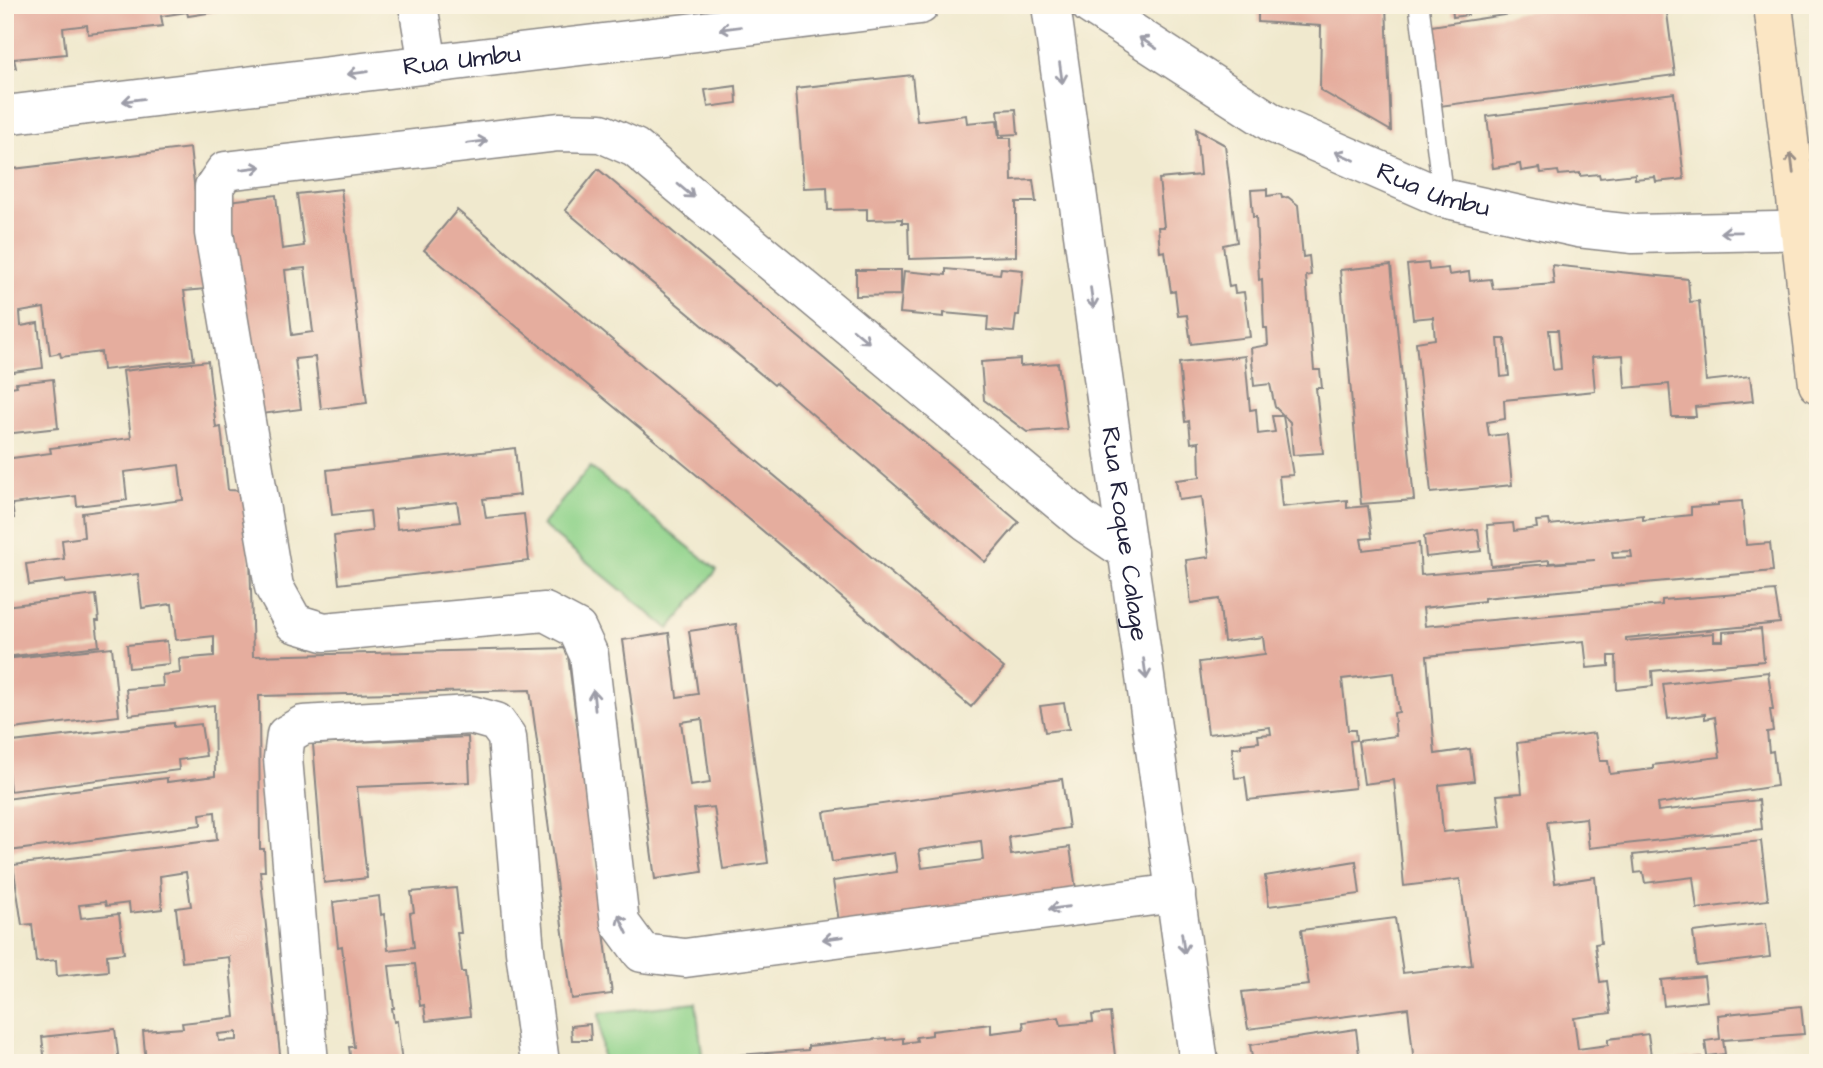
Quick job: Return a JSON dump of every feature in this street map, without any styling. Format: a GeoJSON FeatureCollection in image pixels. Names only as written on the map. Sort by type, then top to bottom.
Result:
{"type":"FeatureCollection","features":[{"type":"Feature","properties":{"kind":"main road"},"geometry":{"type":"LineString","coordinates":[[1773,5],[1809,230],[1818,384]]}},
{"type":"Feature","properties":{"kind":"street"},"geometry":{"type":"LineString","coordinates":[[418,5],[428,64]]}},
{"type":"Feature","properties":{"kind":"street","name":"Rua Umbu"},"geometry":{"type":"LineString","coordinates":[[5,115],[920,5]]}},
{"type":"Feature","properties":{"kind":"street","name":"Rua Roque Calage"},"geometry":{"type":"LineString","coordinates":[[1051,5],[1199,1063]]}},
{"type":"Feature","properties":{"kind":"street","name":"Rua Umbu"},"geometry":{"type":"LineString","coordinates":[[1090,5],[1274,124],[1443,198],[1578,228],[1633,234],[1809,230]]}},
{"type":"Feature","properties":{"kind":"street"},"geometry":{"type":"LineString","coordinates":[[1128,552],[1084,522],[635,148],[601,133],[559,132],[225,170],[214,187],[214,233],[274,587],[294,623],[324,632],[545,612],[577,629],[589,655],[620,923],[642,953],[685,958],[1176,893]]}},
{"type":"Feature","properties":{"kind":"street"},"geometry":{"type":"LineString","coordinates":[[309,1063],[283,758],[286,735],[303,725],[471,715],[496,722],[507,737],[525,951],[540,1063]]}},
{"type":"Feature","properties":{"kind":"lane"},"geometry":{"type":"LineString","coordinates":[[1419,5],[1443,198]]}},
{"type":"Feature","properties":{"kind":"green space"},"geometry":{"type":"Polygon","coordinates":[[[590,467],[717,570],[669,629],[542,525],[590,467]]]}},
{"type":"Feature","properties":{"kind":"green space"},"geometry":{"type":"Polygon","coordinates":[[[696,1003],[703,1063],[603,1063],[599,1013],[696,1003]]]}},
{"type":"Feature","properties":{"kind":"building"},"geometry":{"type":"Polygon","coordinates":[[[5,5],[247,7],[188,16],[187,12],[161,16],[163,26],[88,34],[87,25],[63,28],[66,54],[14,59],[16,68],[5,69],[5,5]]]}},
{"type":"Feature","properties":{"kind":"building"},"geometry":{"type":"Polygon","coordinates":[[[1258,5],[1386,5],[1391,131],[1320,90],[1321,26],[1258,22],[1258,5]]]}},
{"type":"Feature","properties":{"kind":"building"},"geometry":{"type":"Polygon","coordinates":[[[1452,5],[1467,5],[1468,15],[1453,17],[1452,5]]]}},
{"type":"Feature","properties":{"kind":"building"},"geometry":{"type":"Polygon","coordinates":[[[1571,5],[1666,5],[1675,75],[1440,106],[1431,26],[1571,5]]]}},
{"type":"Feature","properties":{"kind":"building"},"geometry":{"type":"Polygon","coordinates":[[[912,75],[917,121],[966,115],[967,123],[997,120],[999,138],[1011,138],[1012,181],[1033,180],[1036,202],[1016,202],[1016,256],[909,259],[908,223],[902,223],[902,219],[867,220],[867,209],[828,210],[827,187],[804,188],[796,88],[912,75]]]}},
{"type":"Feature","properties":{"kind":"building"},"geometry":{"type":"Polygon","coordinates":[[[736,86],[737,103],[708,107],[705,90],[736,86]]]}},
{"type":"Feature","properties":{"kind":"building"},"geometry":{"type":"Polygon","coordinates":[[[1674,93],[1684,179],[1656,182],[1655,177],[1635,179],[1635,174],[1600,178],[1599,174],[1559,175],[1558,171],[1541,173],[1540,168],[1521,171],[1520,164],[1493,168],[1487,116],[1674,93]]]}},
{"type":"Feature","properties":{"kind":"building"},"geometry":{"type":"Polygon","coordinates":[[[1016,109],[1018,134],[1000,135],[998,110],[1016,109]]]}},
{"type":"Feature","properties":{"kind":"building"},"geometry":{"type":"Polygon","coordinates":[[[1196,129],[1225,145],[1237,242],[1223,245],[1229,287],[1234,286],[1235,293],[1244,292],[1250,337],[1191,344],[1187,315],[1178,316],[1175,291],[1171,292],[1165,251],[1160,252],[1158,227],[1164,227],[1159,179],[1200,175],[1196,129]]]}},
{"type":"Feature","properties":{"kind":"building"},"geometry":{"type":"Polygon","coordinates":[[[190,148],[206,289],[184,291],[194,360],[103,370],[101,352],[61,357],[60,353],[50,355],[44,308],[20,312],[21,326],[38,323],[43,368],[5,373],[5,170],[190,148]]]}},
{"type":"Feature","properties":{"kind":"building"},"geometry":{"type":"Polygon","coordinates":[[[598,169],[1019,522],[985,562],[776,383],[774,385],[565,210],[598,169]]]}},
{"type":"Feature","properties":{"kind":"building"},"geometry":{"type":"Polygon","coordinates":[[[341,189],[367,403],[321,409],[315,357],[295,359],[301,409],[254,415],[229,201],[276,195],[282,249],[304,246],[297,194],[341,189]],[[305,268],[285,270],[292,335],[313,332],[305,268]]]}},
{"type":"Feature","properties":{"kind":"building"},"geometry":{"type":"Polygon","coordinates":[[[1267,189],[1267,196],[1281,194],[1282,198],[1288,197],[1298,205],[1303,257],[1309,256],[1311,275],[1306,276],[1314,370],[1320,370],[1322,388],[1316,388],[1323,453],[1293,455],[1290,422],[1275,407],[1270,384],[1254,386],[1251,348],[1268,345],[1267,328],[1264,328],[1262,279],[1259,280],[1256,217],[1253,217],[1251,190],[1267,189]]]}},
{"type":"Feature","properties":{"kind":"building"},"geometry":{"type":"Polygon","coordinates":[[[457,210],[1004,668],[971,707],[698,476],[424,250],[457,210]]]}},
{"type":"Feature","properties":{"kind":"building"},"geometry":{"type":"Polygon","coordinates":[[[1428,263],[1429,270],[1448,268],[1449,275],[1469,272],[1470,281],[1491,279],[1493,289],[1554,284],[1552,265],[1688,279],[1690,302],[1699,301],[1706,381],[1750,376],[1753,401],[1695,407],[1696,417],[1672,417],[1669,384],[1625,388],[1623,355],[1592,357],[1595,391],[1504,400],[1505,419],[1487,422],[1489,436],[1507,434],[1512,485],[1431,493],[1416,342],[1435,339],[1433,317],[1413,319],[1407,265],[1428,263]],[[1549,330],[1553,370],[1561,369],[1558,330],[1549,330]],[[1498,339],[1501,377],[1509,376],[1505,339],[1498,339]]]}},
{"type":"Feature","properties":{"kind":"building"},"geometry":{"type":"Polygon","coordinates":[[[1391,265],[1414,500],[1361,504],[1340,270],[1391,265]]]}},
{"type":"Feature","properties":{"kind":"building"},"geometry":{"type":"Polygon","coordinates":[[[1001,268],[1023,270],[1019,315],[1016,315],[1014,332],[987,330],[988,317],[900,313],[904,271],[946,275],[946,269],[1000,274],[1001,268]]]}},
{"type":"Feature","properties":{"kind":"building"},"geometry":{"type":"Polygon","coordinates":[[[856,270],[901,270],[901,295],[856,296],[856,270]]]}},
{"type":"Feature","properties":{"kind":"building"},"geometry":{"type":"Polygon","coordinates":[[[1245,356],[1250,410],[1256,409],[1258,434],[1275,432],[1272,416],[1283,416],[1293,475],[1279,476],[1282,507],[1347,500],[1347,508],[1368,506],[1372,538],[1361,539],[1363,550],[1419,543],[1421,575],[1595,560],[1549,563],[1549,560],[1491,566],[1487,525],[1513,523],[1514,531],[1537,528],[1536,521],[1549,520],[1550,525],[1643,515],[1643,520],[1691,515],[1691,507],[1742,501],[1746,545],[1770,543],[1773,571],[1484,598],[1484,601],[1423,608],[1425,626],[1662,605],[1662,600],[1775,591],[1780,623],[1626,638],[1626,641],[1714,633],[1714,641],[1723,641],[1723,632],[1761,629],[1764,661],[1652,671],[1653,686],[1617,690],[1616,656],[1609,656],[1609,666],[1587,668],[1584,641],[1427,656],[1435,754],[1470,749],[1474,781],[1439,785],[1443,832],[1501,827],[1497,795],[1522,793],[1517,743],[1595,733],[1600,761],[1608,761],[1610,774],[1653,769],[1653,765],[1720,757],[1715,717],[1705,719],[1705,714],[1668,719],[1663,684],[1768,672],[1773,731],[1767,732],[1769,752],[1773,751],[1777,786],[1657,804],[1658,811],[1759,800],[1762,829],[1589,848],[1586,818],[1547,822],[1555,883],[1595,877],[1601,943],[1595,944],[1600,982],[1607,981],[1611,1013],[1574,1018],[1578,1049],[1608,1045],[1608,1039],[1648,1034],[1652,1063],[1414,1063],[1408,1008],[1248,1029],[1242,992],[1309,985],[1301,930],[1395,918],[1403,973],[1472,965],[1460,879],[1404,886],[1394,780],[1364,784],[1358,741],[1396,736],[1394,713],[1399,712],[1394,673],[1342,679],[1348,730],[1355,730],[1356,740],[1350,741],[1355,788],[1248,800],[1245,777],[1235,778],[1232,748],[1259,742],[1258,735],[1271,734],[1270,727],[1208,734],[1199,662],[1265,654],[1263,637],[1224,642],[1219,599],[1191,603],[1186,560],[1209,557],[1202,497],[1179,500],[1176,480],[1200,477],[1199,442],[1191,443],[1189,421],[1185,422],[1179,363],[1245,356]],[[1631,551],[1612,552],[1613,558],[1632,557],[1631,551]]]}},
{"type":"Feature","properties":{"kind":"building"},"geometry":{"type":"Polygon","coordinates":[[[1020,359],[1020,366],[1058,363],[1067,429],[1027,432],[984,400],[981,362],[1020,359]]]}},
{"type":"Feature","properties":{"kind":"building"},"geometry":{"type":"Polygon","coordinates":[[[208,361],[216,428],[221,427],[228,490],[248,491],[253,656],[567,648],[612,994],[572,999],[530,690],[259,696],[260,849],[264,849],[265,871],[260,871],[281,1063],[146,1063],[143,1031],[183,1028],[182,1023],[235,1017],[229,957],[182,962],[176,908],[191,906],[186,872],[160,876],[162,909],[130,913],[129,903],[79,905],[81,918],[119,914],[124,953],[107,955],[108,971],[57,976],[56,960],[36,962],[32,924],[22,925],[13,865],[217,840],[215,812],[200,814],[201,825],[9,851],[5,799],[167,778],[167,782],[215,776],[214,705],[129,715],[126,689],[163,686],[162,675],[180,673],[179,659],[214,656],[214,636],[176,640],[172,604],[142,608],[138,574],[29,585],[26,564],[64,559],[62,540],[84,537],[82,513],[183,500],[179,465],[124,472],[127,500],[77,506],[76,496],[12,504],[14,518],[5,519],[5,459],[51,453],[50,448],[131,438],[123,371],[208,361]],[[237,1032],[218,1034],[219,1041],[237,1040],[237,1032]]]}},
{"type":"Feature","properties":{"kind":"building"},"geometry":{"type":"Polygon","coordinates":[[[53,379],[58,428],[5,434],[5,388],[17,386],[16,383],[53,379]]]}},
{"type":"Feature","properties":{"kind":"building"},"geometry":{"type":"Polygon","coordinates":[[[515,448],[520,495],[483,499],[486,518],[524,514],[529,561],[339,584],[334,536],[372,531],[370,511],[332,515],[327,470],[515,448]],[[457,502],[395,509],[397,529],[460,522],[457,502]]]}},
{"type":"Feature","properties":{"kind":"building"},"geometry":{"type":"Polygon","coordinates":[[[1478,529],[1481,551],[1426,557],[1424,536],[1478,529]]]}},
{"type":"Feature","properties":{"kind":"building"},"geometry":{"type":"Polygon","coordinates":[[[96,595],[99,646],[5,657],[5,606],[96,595]]]}},
{"type":"Feature","properties":{"kind":"building"},"geometry":{"type":"Polygon","coordinates":[[[736,624],[768,863],[723,869],[714,807],[694,809],[702,872],[655,879],[623,640],[669,633],[677,697],[698,694],[689,631],[736,624]],[[702,719],[681,722],[690,786],[710,783],[702,719]]]}},
{"type":"Feature","properties":{"kind":"building"},"geometry":{"type":"Polygon","coordinates":[[[167,641],[169,664],[129,668],[127,645],[167,641]]]}},
{"type":"Feature","properties":{"kind":"building"},"geometry":{"type":"Polygon","coordinates":[[[112,647],[119,716],[5,730],[5,659],[112,647]]]}},
{"type":"Feature","properties":{"kind":"building"},"geometry":{"type":"Polygon","coordinates":[[[1064,703],[1069,729],[1045,732],[1040,706],[1064,703]]]}},
{"type":"Feature","properties":{"kind":"building"},"geometry":{"type":"Polygon","coordinates":[[[174,723],[174,727],[201,724],[206,756],[178,760],[179,770],[10,791],[5,743],[174,723]]]}},
{"type":"Feature","properties":{"kind":"building"},"geometry":{"type":"Polygon","coordinates":[[[468,737],[470,782],[357,787],[367,878],[324,883],[313,744],[468,737]]]}},
{"type":"Feature","properties":{"kind":"building"},"geometry":{"type":"Polygon","coordinates":[[[1062,779],[1069,828],[1009,837],[1011,855],[1070,847],[1077,897],[840,929],[833,881],[897,872],[894,853],[832,862],[824,812],[1062,779]],[[981,841],[919,850],[922,868],[983,860],[981,841]]]}},
{"type":"Feature","properties":{"kind":"building"},"geometry":{"type":"Polygon","coordinates":[[[1761,841],[1768,900],[1697,909],[1693,877],[1645,883],[1643,872],[1635,873],[1633,855],[1761,841]]]}},
{"type":"Feature","properties":{"kind":"building"},"geometry":{"type":"Polygon","coordinates":[[[1356,861],[1360,894],[1269,906],[1265,876],[1356,861]]]}},
{"type":"Feature","properties":{"kind":"building"},"geometry":{"type":"Polygon","coordinates":[[[456,888],[461,933],[457,933],[470,1016],[426,1021],[424,1005],[420,1006],[415,964],[389,966],[392,1008],[394,1022],[397,1021],[402,1063],[351,1063],[349,1047],[354,1047],[342,946],[338,947],[333,902],[379,896],[388,950],[414,947],[410,913],[414,912],[411,892],[456,888]]]}},
{"type":"Feature","properties":{"kind":"building"},"geometry":{"type":"Polygon","coordinates":[[[1766,923],[1770,957],[1697,966],[1693,932],[1766,923]]]}},
{"type":"Feature","properties":{"kind":"building"},"geometry":{"type":"Polygon","coordinates":[[[1704,976],[1707,1001],[1664,1006],[1661,980],[1704,976]]]}},
{"type":"Feature","properties":{"kind":"building"},"geometry":{"type":"Polygon","coordinates":[[[1801,1006],[1804,1034],[1723,1040],[1725,1054],[1707,1056],[1705,1041],[1720,1039],[1718,1015],[1801,1006]]]}},
{"type":"Feature","properties":{"kind":"building"},"geometry":{"type":"Polygon","coordinates":[[[1110,1013],[1115,1056],[1090,1059],[1091,1063],[1073,1063],[1073,1060],[1050,1063],[740,1063],[739,1055],[808,1050],[808,1046],[886,1038],[903,1038],[903,1043],[917,1041],[916,1037],[932,1035],[932,1031],[991,1024],[991,1033],[1024,1029],[1023,1022],[1059,1017],[1061,1025],[1093,1022],[1092,1015],[1110,1013]]]}},
{"type":"Feature","properties":{"kind":"building"},"geometry":{"type":"Polygon","coordinates":[[[590,1024],[591,1040],[572,1040],[571,1026],[590,1024]]]}},
{"type":"Feature","properties":{"kind":"building"},"geometry":{"type":"Polygon","coordinates":[[[115,1029],[119,1063],[45,1063],[42,1037],[115,1029]]]}},
{"type":"Feature","properties":{"kind":"building"},"geometry":{"type":"Polygon","coordinates":[[[1356,1029],[1360,1063],[1253,1063],[1250,1045],[1356,1029]]]}},
{"type":"Feature","properties":{"kind":"building"},"geometry":{"type":"Polygon","coordinates":[[[1701,1057],[1702,1063],[1666,1063],[1666,1061],[1701,1057]]]}}]}
